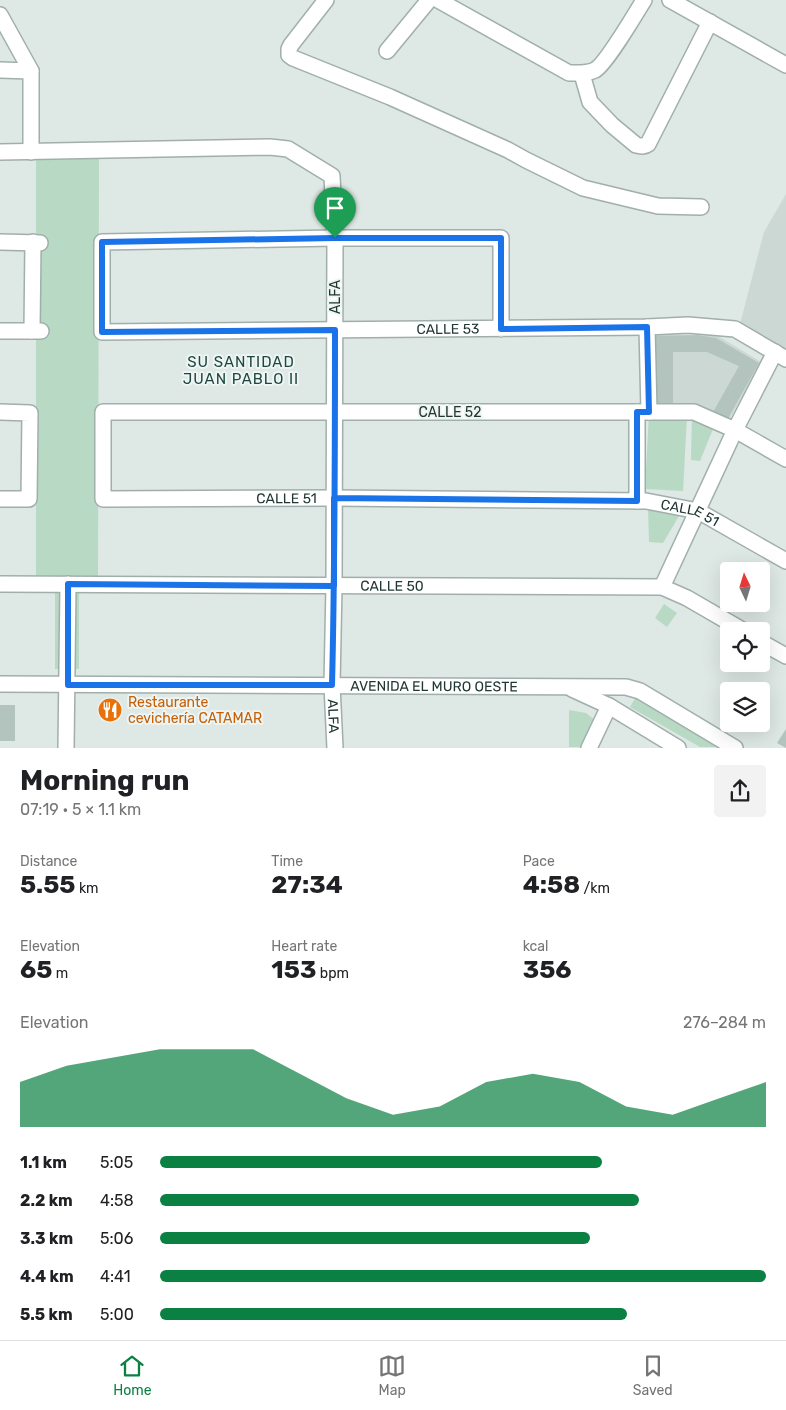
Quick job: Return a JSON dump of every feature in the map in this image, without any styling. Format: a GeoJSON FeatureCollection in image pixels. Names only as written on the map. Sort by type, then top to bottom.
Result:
{"type":"FeatureCollection","features":[{"type":"Feature","properties":{"kind":"street"},"geometry":{"type":"LineString","coordinates":[[326,0],[291,45],[289,55],[293,58],[390,97],[508,150],[583,188],[658,206],[702,207]]}},
{"type":"Feature","properties":{"kind":"street"},"geometry":{"type":"LineString","coordinates":[[387,51],[429,0]]}},
{"type":"Feature","properties":{"kind":"street"},"geometry":{"type":"LineString","coordinates":[[438,0],[569,73],[582,74],[597,69],[605,61],[644,0]]}},
{"type":"Feature","properties":{"kind":"street"},"geometry":{"type":"LineString","coordinates":[[673,1],[786,65]]}},
{"type":"Feature","properties":{"kind":"street"},"geometry":{"type":"LineString","coordinates":[[0,15],[31,70],[30,152],[0,152]]}},
{"type":"Feature","properties":{"kind":"street"},"geometry":{"type":"LineString","coordinates":[[582,74],[590,102],[612,125],[636,145],[646,146],[710,22]]}},
{"type":"Feature","properties":{"kind":"street"},"geometry":{"type":"LineString","coordinates":[[0,70],[31,70]]}},
{"type":"Feature","properties":{"kind":"street","name":"ALFA"},"geometry":{"type":"LineString","coordinates":[[30,152],[270,147],[288,149],[332,176],[335,238],[332,685],[335,748]]}},
{"type":"Feature","properties":{"kind":"street"},"geometry":{"type":"LineString","coordinates":[[335,238],[501,238],[501,329]]}},
{"type":"Feature","properties":{"kind":"street","name":"CALLE 53"},"geometry":{"type":"LineString","coordinates":[[335,238],[102,242],[102,332],[501,329],[688,325],[735,329],[781,355]]}},
{"type":"Feature","properties":{"kind":"street"},"geometry":{"type":"LineString","coordinates":[[0,242],[36,242],[36,331],[0,331]]}},
{"type":"Feature","properties":{"kind":"street"},"geometry":{"type":"LineString","coordinates":[[637,501],[647,327]]}},
{"type":"Feature","properties":{"kind":"street"},"geometry":{"type":"LineString","coordinates":[[662,587],[735,430],[781,355]]}},
{"type":"Feature","properties":{"kind":"street"},"geometry":{"type":"LineString","coordinates":[[0,412],[30,413],[28,499],[0,499]]}},
{"type":"Feature","properties":{"kind":"street","name":"CALLE 52"},"geometry":{"type":"LineString","coordinates":[[103,499],[103,412],[694,412],[735,430],[786,459]]}},
{"type":"Feature","properties":{"kind":"street","name":"CALLE 51"},"geometry":{"type":"LineString","coordinates":[[103,499],[334,498],[646,501],[698,511],[786,561]]}},
{"type":"Feature","properties":{"kind":"street","name":"CALLE 50"},"geometry":{"type":"LineString","coordinates":[[0,584],[662,587],[728,622]]}},
{"type":"Feature","properties":{"kind":"street"},"geometry":{"type":"LineString","coordinates":[[66,748],[68,584]]}},
{"type":"Feature","properties":{"kind":"street"},"geometry":{"type":"LineString","coordinates":[[770,647],[786,656]]}},
{"type":"Feature","properties":{"kind":"street","name":"AVENIDA EL MURO OESTE"},"geometry":{"type":"LineString","coordinates":[[0,684],[626,687],[640,691],[735,748]]}},
{"type":"Feature","properties":{"kind":"street","name":"AVENIDA EL MURO OESTE"},"geometry":{"type":"LineString","coordinates":[[568,687],[609,706],[678,748]]}},
{"type":"Feature","properties":{"kind":"street"},"geometry":{"type":"LineString","coordinates":[[589,748],[609,706]]}},
{"type":"Feature","properties":{"kind":"shaded area"},"geometry":{"type":"Polygon","coordinates":[[[786,194],[786,350],[740,324],[764,232],[786,194]]]}},
{"type":"Feature","properties":{"kind":"shaded area"},"geometry":{"type":"Polygon","coordinates":[[[653,334],[718,336],[761,362],[727,424],[653,410],[653,334]]]}},
{"type":"Feature","properties":{"kind":"green space"},"geometry":{"type":"Polygon","coordinates":[[[36,157],[99,157],[98,579],[79,580],[79,669],[55,669],[55,580],[36,580],[36,157]]]}},
{"type":"Feature","properties":{"kind":"green space"},"geometry":{"type":"Polygon","coordinates":[[[649,414],[687,416],[683,491],[645,489],[649,414]]]}},
{"type":"Feature","properties":{"kind":"green space"},"geometry":{"type":"Polygon","coordinates":[[[692,415],[715,424],[700,461],[691,460],[692,415]]]}},
{"type":"Feature","properties":{"kind":"green space"},"geometry":{"type":"Polygon","coordinates":[[[648,507],[679,516],[663,543],[649,542],[648,507]]]}},
{"type":"Feature","properties":{"kind":"green space"},"geometry":{"type":"Polygon","coordinates":[[[664,604],[677,613],[667,627],[655,618],[664,604]]]}},
{"type":"Feature","properties":{"kind":"green space"},"geometry":{"type":"Polygon","coordinates":[[[636,697],[724,747],[700,747],[630,707],[636,697]]]}},
{"type":"Feature","properties":{"kind":"green space"},"geometry":{"type":"Polygon","coordinates":[[[569,710],[586,713],[596,721],[582,747],[569,747],[569,710]]]}},
{"type":"Feature","properties":{"kind":"building"},"geometry":{"type":"Polygon","coordinates":[[[698,335],[716,338],[759,363],[726,422],[712,414],[739,366],[707,352],[673,352],[673,403],[655,403],[655,336],[698,335]]]}},
{"type":"Feature","properties":{"kind":"building"},"geometry":{"type":"Polygon","coordinates":[[[0,705],[15,705],[15,741],[0,741],[0,705]]]}},
{"type":"Feature","properties":{"kind":"building"},"geometry":{"type":"Polygon","coordinates":[[[786,729],[786,748],[777,743],[786,729]]]}},
{"type":"Feature","properties":{"kind":"place","name":"Restaurante cevichería CATAMAR"},"geometry":{"type":"Point","coordinates":[110,710]}},
{"type":"Feature","properties":{"kind":"district","name":"SU SANTIDAD JUAN PABLO II"},"geometry":{"type":"Point","coordinates":[241,370]}},
{"type":"Feature","properties":{"kind":"route"},"geometry":{"type":"LineString","coordinates":[[335,238],[102,242],[102,332],[335,330],[334,498],[334,586],[332,685],[68,685],[68,584],[334,586],[334,542],[334,498],[637,501],[637,412],[649,412],[647,327],[501,329],[501,238],[335,238]]}}]}
